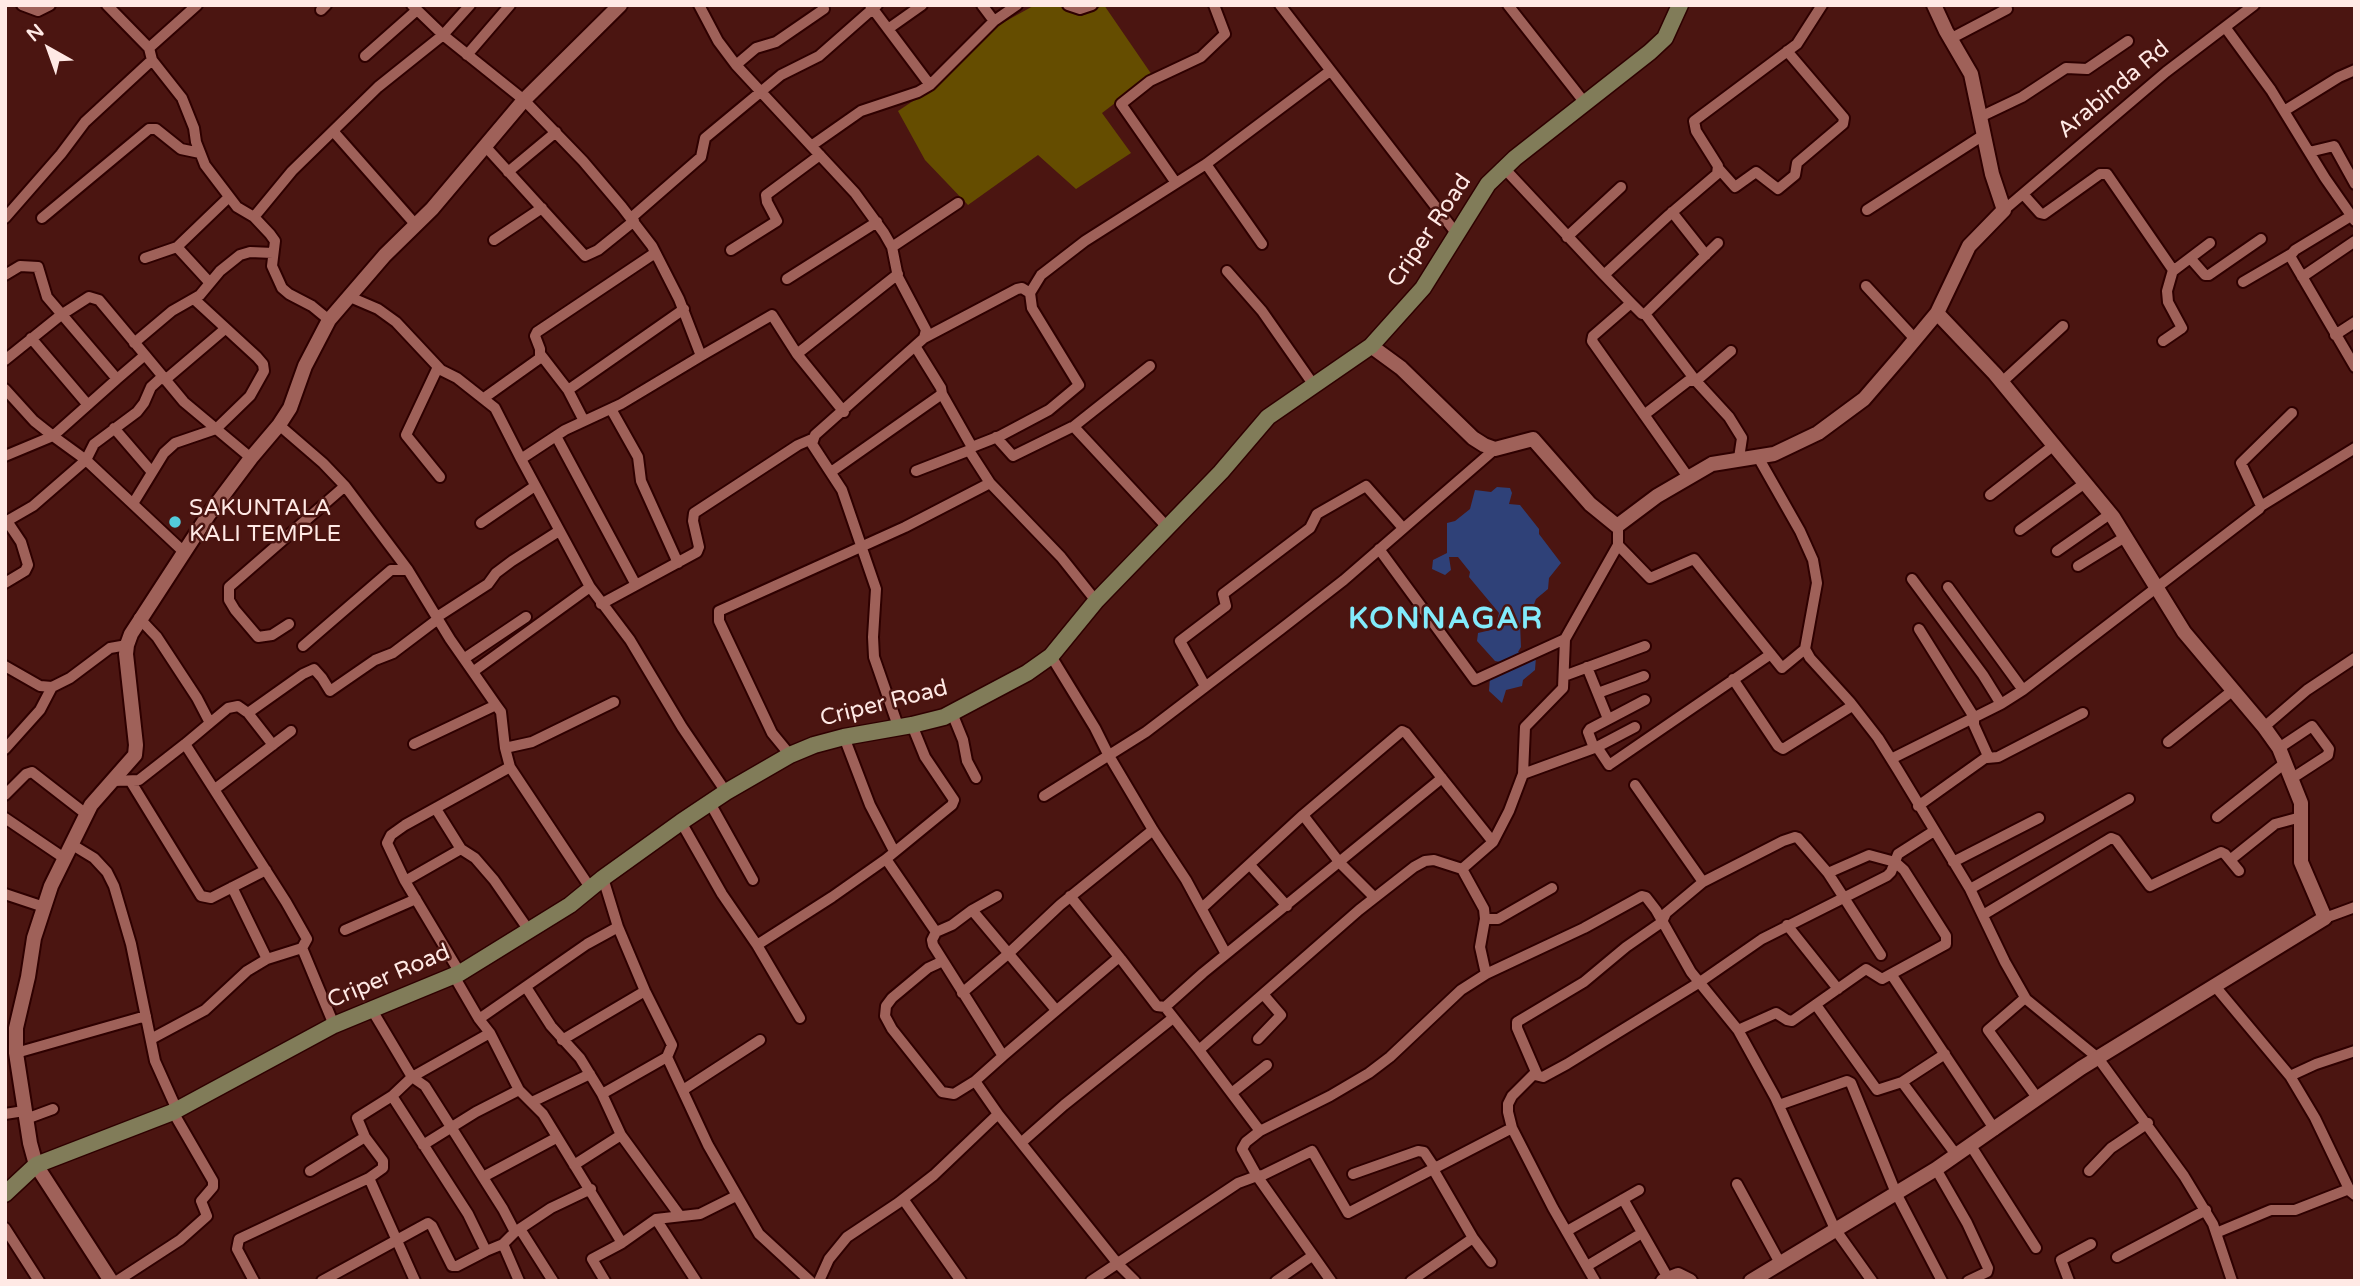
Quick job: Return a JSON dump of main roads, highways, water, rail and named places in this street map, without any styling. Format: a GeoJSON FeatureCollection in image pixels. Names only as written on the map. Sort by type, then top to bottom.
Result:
{"type":"FeatureCollection","features":[{"type":"Feature","properties":{"kind":"main road","name":"Criper Road"},"geometry":{"type":"LineString","coordinates":[[5,1194],[36,1165],[175,1111],[334,1025],[457,974],[530,932],[681,822],[790,755],[844,737],[905,726],[952,713],[1027,673],[1051,656],[1096,601],[1221,472],[1268,417],[1371,346],[1423,288],[1488,184],[1650,52],[1665,38],[1680,5]]}},
{"type":"Feature","properties":{"kind":"water"},"geometry":{"type":"Polygon","coordinates":[[[1497,487],[1510,488],[1512,493],[1509,504],[1520,505],[1561,563],[1549,578],[1548,589],[1536,599],[1528,620],[1520,623],[1521,647],[1518,652],[1536,657],[1535,670],[1523,680],[1522,686],[1506,690],[1502,703],[1489,691],[1490,677],[1505,663],[1495,661],[1477,641],[1478,633],[1495,629],[1499,613],[1469,577],[1470,572],[1458,557],[1449,557],[1451,570],[1445,575],[1432,569],[1433,560],[1447,553],[1447,523],[1455,521],[1470,509],[1475,490],[1491,492],[1497,487]]]}},
{"type":"Feature","properties":{"kind":"place","name":"SAKUNTALA KALI TEMPLE"},"geometry":{"type":"Point","coordinates":[175,522]}},
{"type":"Feature","properties":{"kind":"district","name":"KONNAGAR"},"geometry":{"type":"Point","coordinates":[1446,620]}}]}
